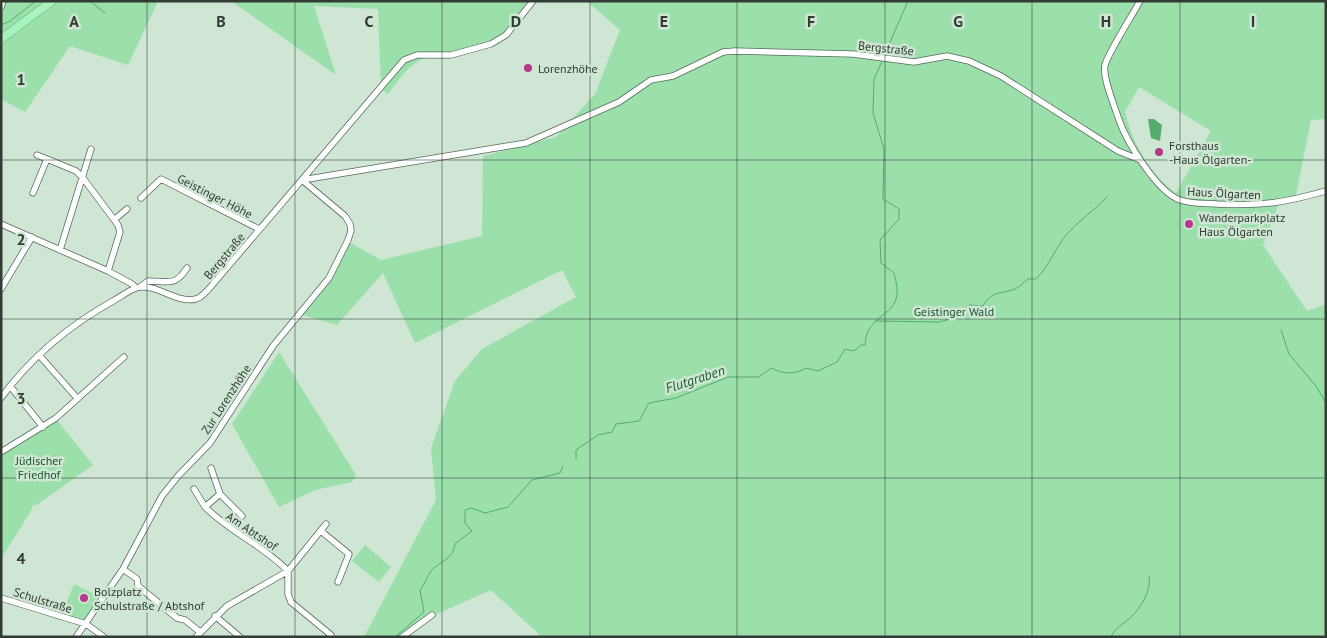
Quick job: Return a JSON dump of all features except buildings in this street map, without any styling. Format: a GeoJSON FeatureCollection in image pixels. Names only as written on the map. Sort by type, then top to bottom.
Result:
{"type":"FeatureCollection","features":[{"type":"Feature","properties":{"kind":"main road"},"geometry":{"type":"LineString","coordinates":[[1,39],[52,1]]}},
{"type":"Feature","properties":{"kind":"street"},"geometry":{"type":"LineString","coordinates":[[1,7],[3,1]]}},
{"type":"Feature","properties":{"kind":"street","name":"Bergstraße"},"geometry":{"type":"LineString","coordinates":[[138,288],[175,297],[195,299],[214,284],[404,60],[417,55],[450,55],[490,44],[506,35],[533,1]]}},
{"type":"Feature","properties":{"kind":"street"},"geometry":{"type":"LineString","coordinates":[[1138,159],[1123,130],[1107,80],[1105,66],[1140,1]]}},
{"type":"Feature","properties":{"kind":"street","name":"Bergstraße"},"geometry":{"type":"LineString","coordinates":[[302,180],[526,143],[619,102],[651,80],[673,76],[723,52],[879,57],[914,62],[947,56],[969,61],[1001,76],[1118,151],[1138,159]]}},
{"type":"Feature","properties":{"kind":"street"},"geometry":{"type":"LineString","coordinates":[[60,250],[91,149]]}},
{"type":"Feature","properties":{"kind":"street"},"geometry":{"type":"LineString","coordinates":[[37,155],[76,171],[115,219],[120,232],[108,271]]}},
{"type":"Feature","properties":{"kind":"street"},"geometry":{"type":"LineString","coordinates":[[33,192],[47,159]]}},
{"type":"Feature","properties":{"kind":"street","name":"Haus Ölgarten"},"geometry":{"type":"LineString","coordinates":[[1138,159],[1155,179],[1178,200],[1192,203],[1256,206],[1284,203],[1326,191]]}},
{"type":"Feature","properties":{"kind":"street","name":"Geistinger Höhe"},"geometry":{"type":"LineString","coordinates":[[141,198],[161,179],[259,229]]}},
{"type":"Feature","properties":{"kind":"street","name":"Zur Lorenzhöhe"},"geometry":{"type":"LineString","coordinates":[[76,637],[123,569],[162,496],[178,476],[210,443],[273,346],[329,278],[348,240],[351,231],[350,224],[345,216],[302,180]]}},
{"type":"Feature","properties":{"kind":"street"},"geometry":{"type":"LineString","coordinates":[[115,219],[127,209]]}},
{"type":"Feature","properties":{"kind":"street"},"geometry":{"type":"LineString","coordinates":[[1,224],[108,271],[138,288]]}},
{"type":"Feature","properties":{"kind":"street"},"geometry":{"type":"LineString","coordinates":[[1,289],[32,237]]}},
{"type":"Feature","properties":{"kind":"street","name":"Bergstraße"},"geometry":{"type":"LineString","coordinates":[[1,398],[39,355],[80,320],[138,288],[148,280],[173,282],[178,280],[186,268]]}},
{"type":"Feature","properties":{"kind":"street"},"geometry":{"type":"LineString","coordinates":[[39,355],[77,398]]}},
{"type":"Feature","properties":{"kind":"street"},"geometry":{"type":"LineString","coordinates":[[1,452],[42,427],[124,357]]}},
{"type":"Feature","properties":{"kind":"street"},"geometry":{"type":"LineString","coordinates":[[10,386],[42,427]]}},
{"type":"Feature","properties":{"kind":"street","name":"Am Abtshof"},"geometry":{"type":"LineString","coordinates":[[211,468],[220,494],[242,516]]}},
{"type":"Feature","properties":{"kind":"street","name":"Am Abtshof"},"geometry":{"type":"LineString","coordinates":[[194,489],[205,507],[220,522],[277,560],[288,571]]}},
{"type":"Feature","properties":{"kind":"street","name":"Am Abtshof"},"geometry":{"type":"LineString","coordinates":[[205,507],[220,494]]}},
{"type":"Feature","properties":{"kind":"street"},"geometry":{"type":"LineString","coordinates":[[123,569],[137,579],[138,586],[177,618],[185,620],[198,634],[227,606],[288,571],[326,524]]}},
{"type":"Feature","properties":{"kind":"street"},"geometry":{"type":"LineString","coordinates":[[321,531],[349,554],[338,582]]}},
{"type":"Feature","properties":{"kind":"street"},"geometry":{"type":"LineString","coordinates":[[288,571],[288,594],[292,602],[323,632],[332,635]]}},
{"type":"Feature","properties":{"kind":"street","name":"Schulstraße"},"geometry":{"type":"LineString","coordinates":[[1,598],[86,624],[104,637]]}},
{"type":"Feature","properties":{"kind":"street"},"geometry":{"type":"LineString","coordinates":[[402,637],[432,615]]}},
{"type":"Feature","properties":{"kind":"street"},"geometry":{"type":"LineString","coordinates":[[215,616],[240,637]]}},
{"type":"Feature","properties":{"kind":"green space"},"geometry":{"type":"Polygon","coordinates":[[[1,1],[158,1],[128,65],[70,46],[25,112],[1,99],[1,1]]]}},
{"type":"Feature","properties":{"kind":"green space"},"geometry":{"type":"Polygon","coordinates":[[[231,1],[535,1],[503,36],[491,45],[425,58],[404,73],[388,94],[381,89],[378,9],[314,6],[336,75],[231,1]]]}},
{"type":"Feature","properties":{"kind":"green space","name":"Geistinger Wald"},"geometry":{"type":"Polygon","coordinates":[[[587,1],[1326,1],[1326,119],[1311,120],[1296,195],[1326,187],[1326,194],[1278,206],[1263,245],[1307,311],[1326,304],[1326,637],[542,637],[491,590],[421,621],[402,637],[364,637],[436,500],[431,448],[455,381],[482,349],[576,297],[562,270],[415,343],[383,273],[337,325],[299,314],[329,278],[347,241],[381,260],[482,236],[483,156],[556,137],[595,94],[620,30],[587,1]],[[1139,87],[1125,112],[1132,135],[1143,157],[1158,177],[1176,193],[1211,131],[1139,87]]]}},
{"type":"Feature","properties":{"kind":"green space"},"geometry":{"type":"Polygon","coordinates":[[[279,352],[356,475],[352,482],[315,490],[279,507],[232,424],[279,352]]]}},
{"type":"Feature","properties":{"kind":"green space","name":"Jüdischer Friedhof"},"geometry":{"type":"Polygon","coordinates":[[[57,420],[93,465],[35,506],[32,505],[32,509],[1,559],[1,454],[57,420]]]}},
{"type":"Feature","properties":{"kind":"green space"},"geometry":{"type":"Polygon","coordinates":[[[365,545],[391,567],[379,582],[352,561],[365,545]]]}},
{"type":"Feature","properties":{"kind":"green space"},"geometry":{"type":"Polygon","coordinates":[[[74,584],[102,598],[87,620],[62,614],[74,584]]]}},
{"type":"Feature","properties":{"kind":"shaded area"},"geometry":{"type":"Polygon","coordinates":[[[1148,119],[1154,119],[1162,125],[1160,141],[1151,138],[1148,119]]]}},
{"type":"Feature","properties":{"kind":"waterway"},"geometry":{"type":"LineString","coordinates":[[1,25],[10,21],[36,1]]}},
{"type":"Feature","properties":{"kind":"waterway"},"geometry":{"type":"LineString","coordinates":[[90,1],[105,13]]}},
{"type":"Feature","properties":{"kind":"waterway","name":"Flutgraben"},"geometry":{"type":"LineString","coordinates":[[884,56],[908,1]]}},
{"type":"Feature","properties":{"kind":"waterway","name":"Flutgraben"},"geometry":{"type":"LineString","coordinates":[[576,459],[576,450],[598,435],[612,432],[616,424],[639,421],[649,403],[676,398],[728,377],[758,377],[772,368],[780,372],[789,373],[798,372],[806,368],[818,371],[837,362],[845,349],[854,351],[861,345],[865,345],[870,328],[892,307],[897,291],[894,273],[881,263],[880,240],[899,219],[899,209],[883,199],[884,149],[873,113],[874,79],[883,59]]}},
{"type":"Feature","properties":{"kind":"waterway"},"geometry":{"type":"LineString","coordinates":[[875,321],[939,322],[951,319],[969,305],[983,306],[993,295],[1015,289],[1028,279],[1036,279],[1067,234],[1107,197]]}},
{"type":"Feature","properties":{"kind":"waterway"},"geometry":{"type":"LineString","coordinates":[[1281,330],[1289,354],[1316,386],[1326,403]]}},
{"type":"Feature","properties":{"kind":"waterway","name":"Flutgraben"},"geometry":{"type":"LineString","coordinates":[[395,637],[424,612],[420,590],[431,572],[450,555],[455,544],[472,531],[465,523],[465,510],[471,508],[485,513],[508,507],[532,480],[560,473],[563,466]]}},
{"type":"Feature","properties":{"kind":"waterway"},"geometry":{"type":"LineString","coordinates":[[1111,637],[1119,626],[1138,610],[1149,588],[1149,577]]}},
{"type":"Feature","properties":{"kind":"place","name":"Lorenzhöhe"},"geometry":{"type":"Point","coordinates":[528,68]}},
{"type":"Feature","properties":{"kind":"place","name":"Forsthaus -Haus Ölgarten-"},"geometry":{"type":"Point","coordinates":[1159,152]}},
{"type":"Feature","properties":{"kind":"place","name":"Wanderparkplatz Haus Ölgarten"},"geometry":{"type":"Point","coordinates":[1189,224]}},
{"type":"Feature","properties":{"kind":"place","name":"Bolzplatz Schulstraße / Abtshof"},"geometry":{"type":"Point","coordinates":[84,598]}}]}
